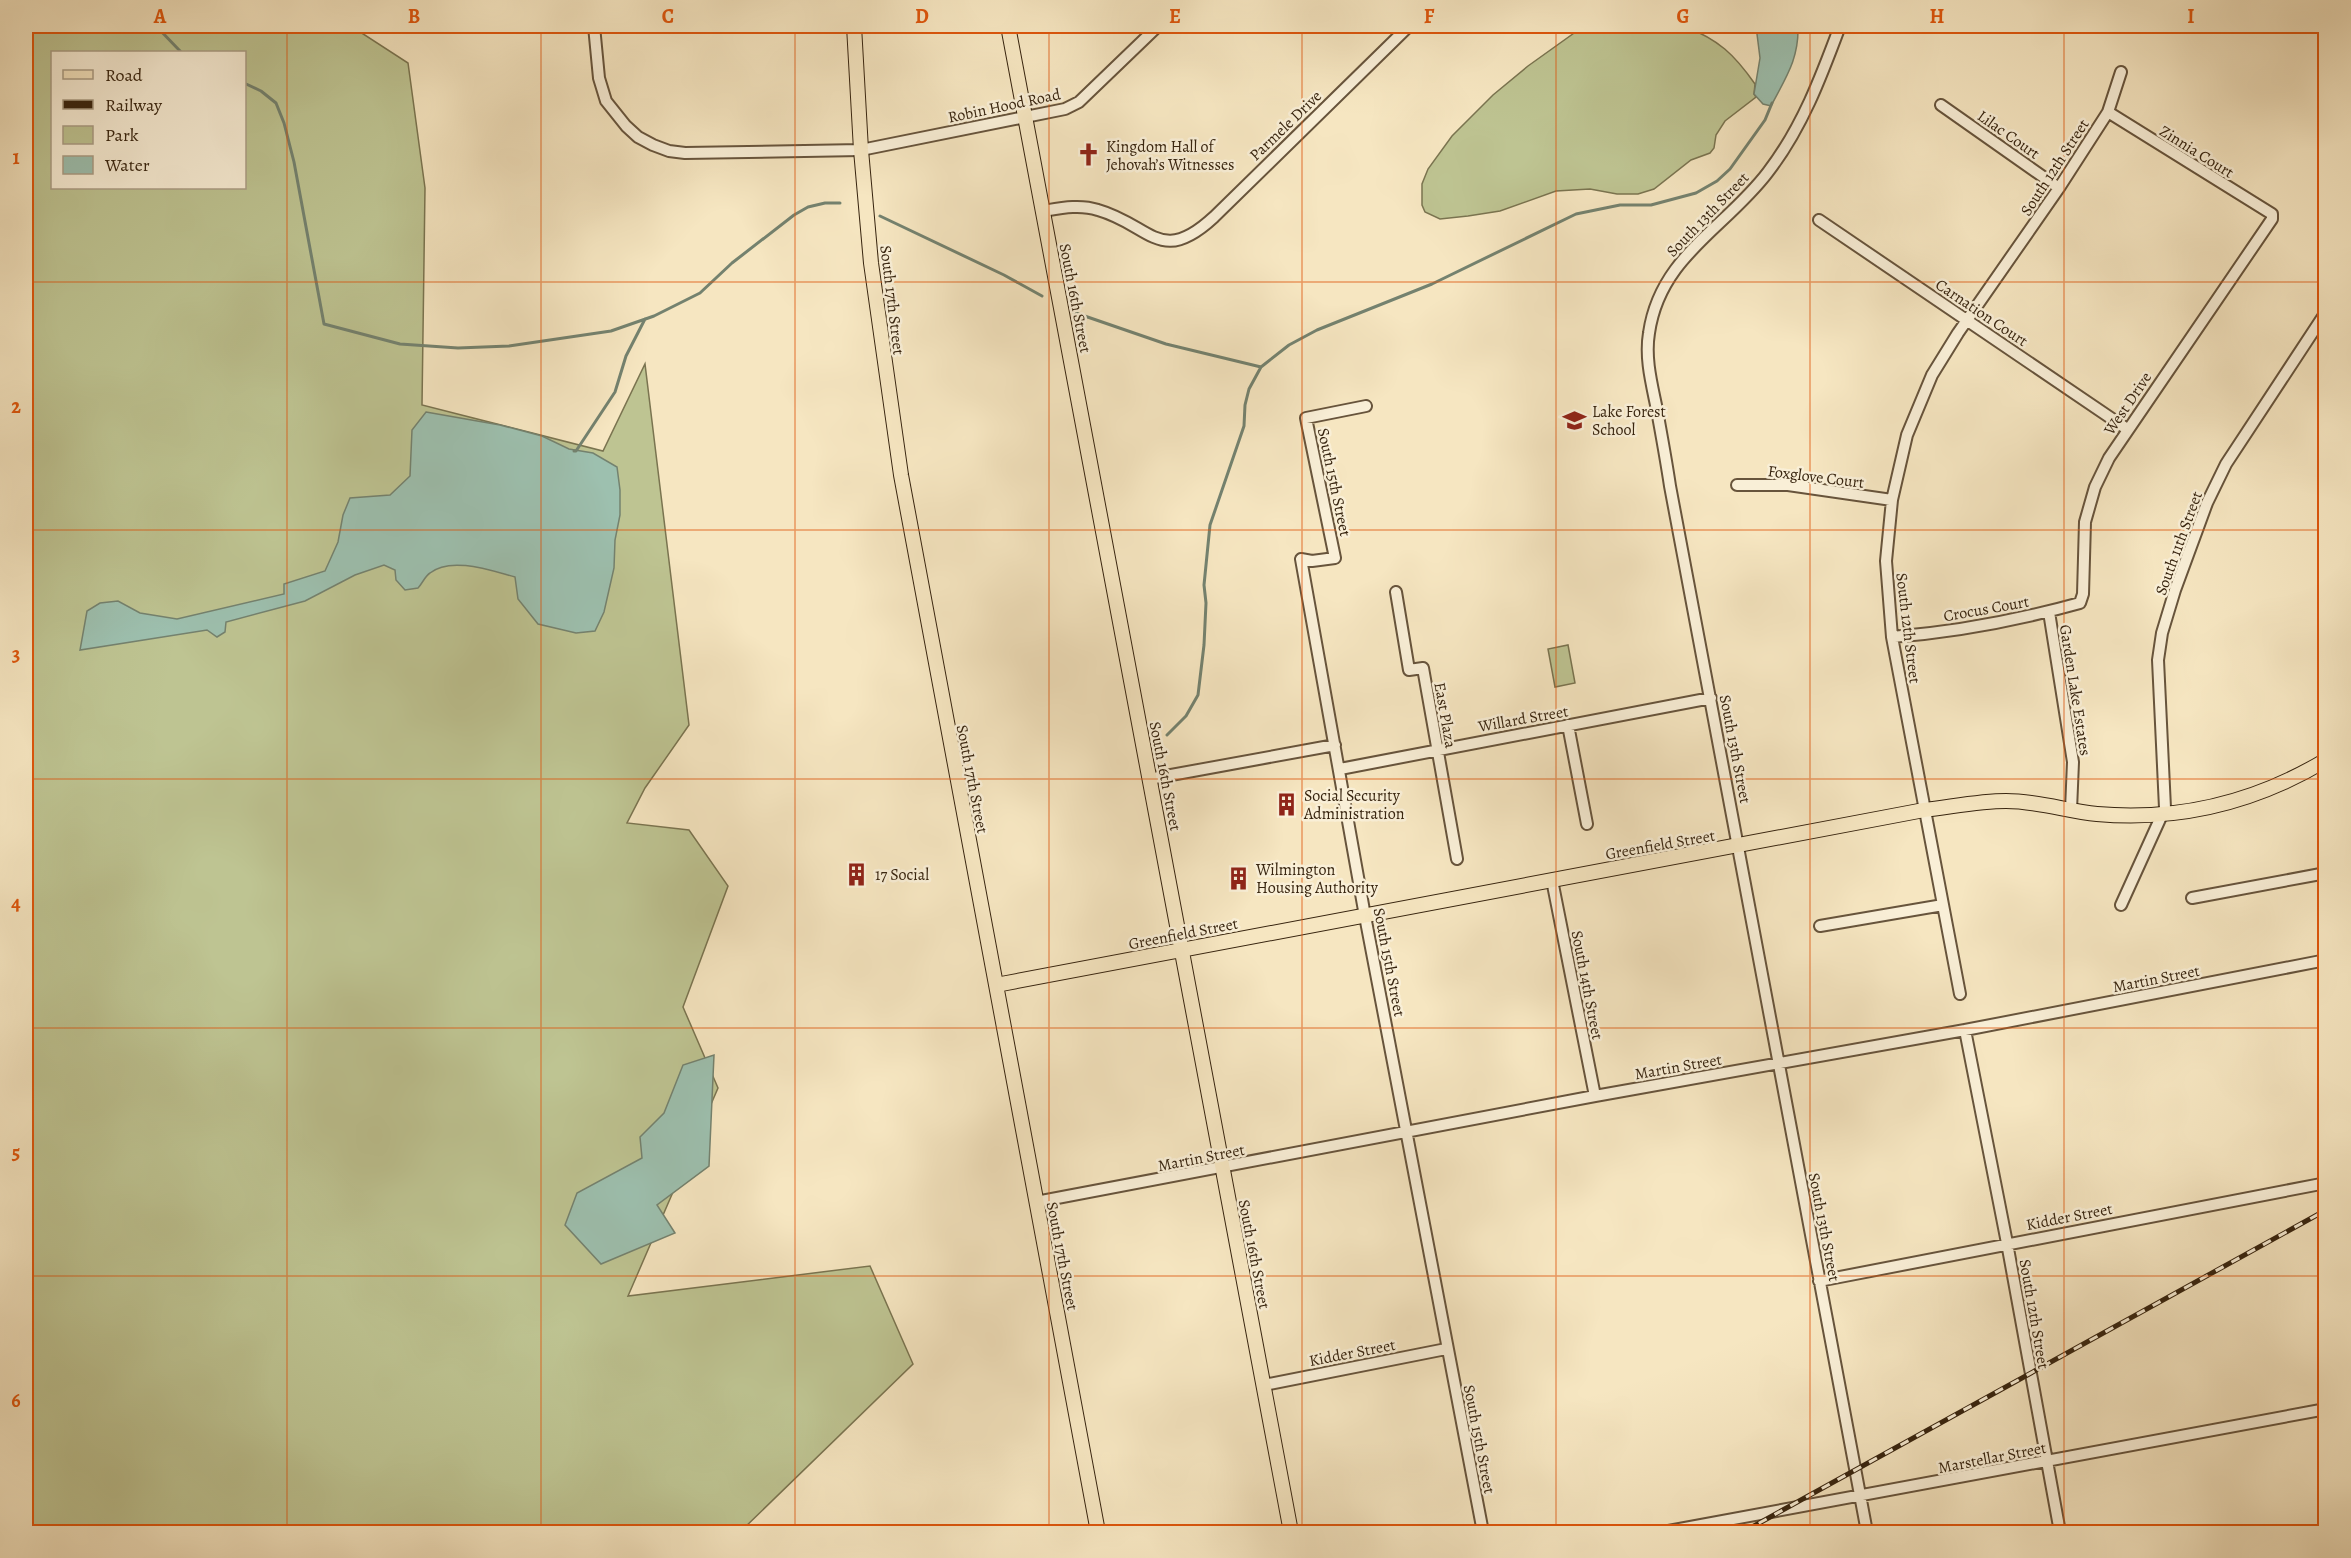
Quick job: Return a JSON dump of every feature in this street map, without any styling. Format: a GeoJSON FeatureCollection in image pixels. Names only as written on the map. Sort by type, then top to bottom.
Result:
{"type":"FeatureCollection","features":[{"type":"Feature","properties":{"kind":"main road","name":"South 17th Street"},"geometry":{"type":"LineString","coordinates":[[854,26],[861,150],[875,295],[901,475],[1098,1533]]}},
{"type":"Feature","properties":{"kind":"main road","name":"South 16th Street"},"geometry":{"type":"LineString","coordinates":[[1008,26],[1291,1533]]}},
{"type":"Feature","properties":{"kind":"main road","name":"Greenfield Street"},"geometry":{"type":"LineString","coordinates":[[996,986],[1924,810],[2006,801],[2034,802],[2072,810],[2133,816],[2213,807],[2284,783],[2325,760]]}},
{"type":"Feature","properties":{"kind":"street","name":"Robin Hood Road"},"geometry":{"type":"LineString","coordinates":[[594,26],[599,78],[606,101],[626,126],[653,145],[685,153],[861,150],[1065,109],[1079,102],[1158,26]]}},
{"type":"Feature","properties":{"kind":"street","name":"Parmele Drive"},"geometry":{"type":"LineString","coordinates":[[1043,211],[1074,207],[1096,209],[1161,240],[1181,240],[1191,236],[1214,217],[1409,26]]}},
{"type":"Feature","properties":{"kind":"street","name":"South 13th Street"},"geometry":{"type":"LineString","coordinates":[[1840,26],[1805,114],[1785,150],[1755,188],[1680,262],[1661,290],[1652,315],[1648,346],[1650,373],[1867,1533]]}},
{"type":"Feature","properties":{"kind":"street","name":"South 12th Street"},"geometry":{"type":"LineString","coordinates":[[1960,994],[1892,637],[1886,561],[1892,500],[1904,447],[1932,375],[2108,112],[2121,72]]}},
{"type":"Feature","properties":{"kind":"street","name":"Lilac Court"},"geometry":{"type":"LineString","coordinates":[[1941,105],[2059,188]]}},
{"type":"Feature","properties":{"kind":"street","name":"Zinnia Court"},"geometry":{"type":"LineString","coordinates":[[2108,112],[2272,214]]}},
{"type":"Feature","properties":{"kind":"street","name":"West Drive"},"geometry":{"type":"LineString","coordinates":[[2049,612],[2080,603],[2082,599],[2084,534],[2092,496],[2109,458],[2272,219],[2272,214]]}},
{"type":"Feature","properties":{"kind":"street","name":"Carnation Court"},"geometry":{"type":"LineString","coordinates":[[1819,220],[2127,429]]}},
{"type":"Feature","properties":{"kind":"street","name":"South 11th Street"},"geometry":{"type":"LineString","coordinates":[[2163,814],[2166,791],[2158,660],[2162,633],[2175,590],[2207,502],[2226,464],[2325,312]]}},
{"type":"Feature","properties":{"kind":"street","name":"South 15th Street"},"geometry":{"type":"LineString","coordinates":[[1366,406],[1306,418],[1335,558],[1312,561],[1301,559],[1365,916],[1483,1533]]}},
{"type":"Feature","properties":{"kind":"street","name":"Foxglove Court"},"geometry":{"type":"LineString","coordinates":[[1737,485],[1752,483],[1798,486],[1892,500]]}},
{"type":"Feature","properties":{"kind":"street","name":"East Plaza"},"geometry":{"type":"LineString","coordinates":[[1396,592],[1409,670],[1423,668],[1457,859]]}},
{"type":"Feature","properties":{"kind":"street","name":"Crocus Court"},"geometry":{"type":"LineString","coordinates":[[1892,637],[1929,634],[2049,612]]}},
{"type":"Feature","properties":{"kind":"street","name":"Garden Lake Estates"},"geometry":{"type":"LineString","coordinates":[[2049,612],[2073,762],[2072,810]]}},
{"type":"Feature","properties":{"kind":"street","name":"Willard Street"},"geometry":{"type":"LineString","coordinates":[[1340,769],[1711,698]]}},
{"type":"Feature","properties":{"kind":"street"},"geometry":{"type":"LineString","coordinates":[[1568,725],[1587,824]]}},
{"type":"Feature","properties":{"kind":"street"},"geometry":{"type":"LineString","coordinates":[[1149,779],[1335,745]]}},
{"type":"Feature","properties":{"kind":"street"},"geometry":{"type":"LineString","coordinates":[[2121,905],[2163,814]]}},
{"type":"Feature","properties":{"kind":"street"},"geometry":{"type":"LineString","coordinates":[[2192,898],[2325,873]]}},
{"type":"Feature","properties":{"kind":"street","name":"South 14th Street"},"geometry":{"type":"LineString","coordinates":[[1552,880],[1595,1096]]}},
{"type":"Feature","properties":{"kind":"street"},"geometry":{"type":"LineString","coordinates":[[1820,926],[1942,905]]}},
{"type":"Feature","properties":{"kind":"street","name":"Martin Street"},"geometry":{"type":"LineString","coordinates":[[1036,1202],[1595,1096],[1965,1030],[2325,960]]}},
{"type":"Feature","properties":{"kind":"street","name":"South 12th Street"},"geometry":{"type":"LineString","coordinates":[[1965,1030],[2060,1533]]}},
{"type":"Feature","properties":{"kind":"street","name":"Kidder Street"},"geometry":{"type":"LineString","coordinates":[[1819,1281],[2325,1183]]}},
{"type":"Feature","properties":{"kind":"street","name":"Kidder Street"},"geometry":{"type":"LineString","coordinates":[[1264,1385],[1446,1349]]}},
{"type":"Feature","properties":{"kind":"street","name":"Marstellar Street"},"geometry":{"type":"LineString","coordinates":[[1663,1533],[2325,1409]]}},
{"type":"Feature","properties":{"kind":"green space"},"geometry":{"type":"Polygon","coordinates":[[[26,26],[351,26],[408,63],[425,188],[422,405],[603,451],[645,364],[689,725],[645,788],[627,823],[689,830],[728,886],[683,1007],[718,1088],[628,1296],[870,1266],[913,1364],[740,1532],[26,1532],[26,26]]]}},
{"type":"Feature","properties":{"kind":"green space"},"geometry":{"type":"Polygon","coordinates":[[[1584,26],[1684,26],[1707,37],[1733,56],[1755,84],[1756,97],[1725,121],[1716,135],[1714,148],[1710,153],[1691,160],[1654,189],[1638,194],[1617,194],[1590,189],[1556,191],[1500,211],[1440,219],[1425,212],[1422,205],[1422,184],[1428,169],[1452,136],[1493,95],[1528,66],[1584,26]]]}},
{"type":"Feature","properties":{"kind":"green space"},"geometry":{"type":"Polygon","coordinates":[[[1568,645],[1575,683],[1555,687],[1548,649],[1568,645]]]}},
{"type":"Feature","properties":{"kind":"water"},"geometry":{"type":"Polygon","coordinates":[[[1756,26],[1798,26],[1794,58],[1771,106],[1763,104],[1754,94],[1760,58],[1756,26]]]}},
{"type":"Feature","properties":{"kind":"water"},"geometry":{"type":"Polygon","coordinates":[[[426,412],[500,425],[542,436],[569,449],[593,453],[617,467],[620,515],[615,540],[614,568],[604,612],[595,631],[576,633],[538,624],[518,599],[515,577],[472,566],[449,566],[430,573],[418,588],[405,590],[396,580],[395,570],[384,565],[355,575],[305,601],[226,622],[225,632],[217,637],[207,630],[80,650],[87,611],[100,603],[118,601],[140,613],[177,619],[284,594],[284,584],[325,571],[338,542],[343,515],[350,498],[390,495],[410,476],[412,430],[426,412]]]}},
{"type":"Feature","properties":{"kind":"water"},"geometry":{"type":"Polygon","coordinates":[[[714,1055],[709,1166],[657,1205],[675,1233],[601,1264],[565,1225],[577,1193],[642,1158],[640,1137],[664,1113],[683,1065],[714,1055]]]}},
{"type":"Feature","properties":{"kind":"waterway"},"geometry":{"type":"LineString","coordinates":[[156,26],[180,51]]}},
{"type":"Feature","properties":{"kind":"waterway"},"geometry":{"type":"LineString","coordinates":[[246,84],[261,91],[276,103],[284,123],[294,162],[324,324],[400,344],[458,348],[509,346],[611,331],[654,316],[700,293],[732,263],[794,215],[808,207],[825,203],[840,203]]}},
{"type":"Feature","properties":{"kind":"waterway"},"geometry":{"type":"LineString","coordinates":[[1167,735],[1186,716],[1198,695],[1204,645],[1206,603],[1204,585],[1210,525],[1244,426],[1245,405],[1249,389],[1261,367],[1289,345],[1317,330],[1432,284],[1576,214],[1620,205],[1651,205],[1696,193],[1717,181],[1730,169],[1765,120],[1772,103]]}},
{"type":"Feature","properties":{"kind":"waterway"},"geometry":{"type":"LineString","coordinates":[[880,216],[1004,275],[1042,296]]}},
{"type":"Feature","properties":{"kind":"waterway"},"geometry":{"type":"LineString","coordinates":[[1073,312],[1166,344],[1261,367]]}},
{"type":"Feature","properties":{"kind":"waterway"},"geometry":{"type":"LineString","coordinates":[[574,451],[615,392],[626,356],[645,319]]}},
{"type":"Feature","properties":{"kind":"railway"},"geometry":{"type":"LineString","coordinates":[[1743,1532],[2326,1210]]}},
{"type":"Feature","properties":{"kind":"place","name":"Kingdom Hall of Jehovah’s Witnesses"},"geometry":{"type":"Point","coordinates":[1088,155]}},
{"type":"Feature","properties":{"kind":"place","name":"Lake Forest School"},"geometry":{"type":"Point","coordinates":[1574,420]}},
{"type":"Feature","properties":{"kind":"place","name":"Social Security Administration"},"geometry":{"type":"Point","coordinates":[1286,804]}},
{"type":"Feature","properties":{"kind":"place","name":"17 Social"},"geometry":{"type":"Point","coordinates":[857,874]}},
{"type":"Feature","properties":{"kind":"place","name":"Wilmington Housing Authority"},"geometry":{"type":"Point","coordinates":[1238,878]}}]}
